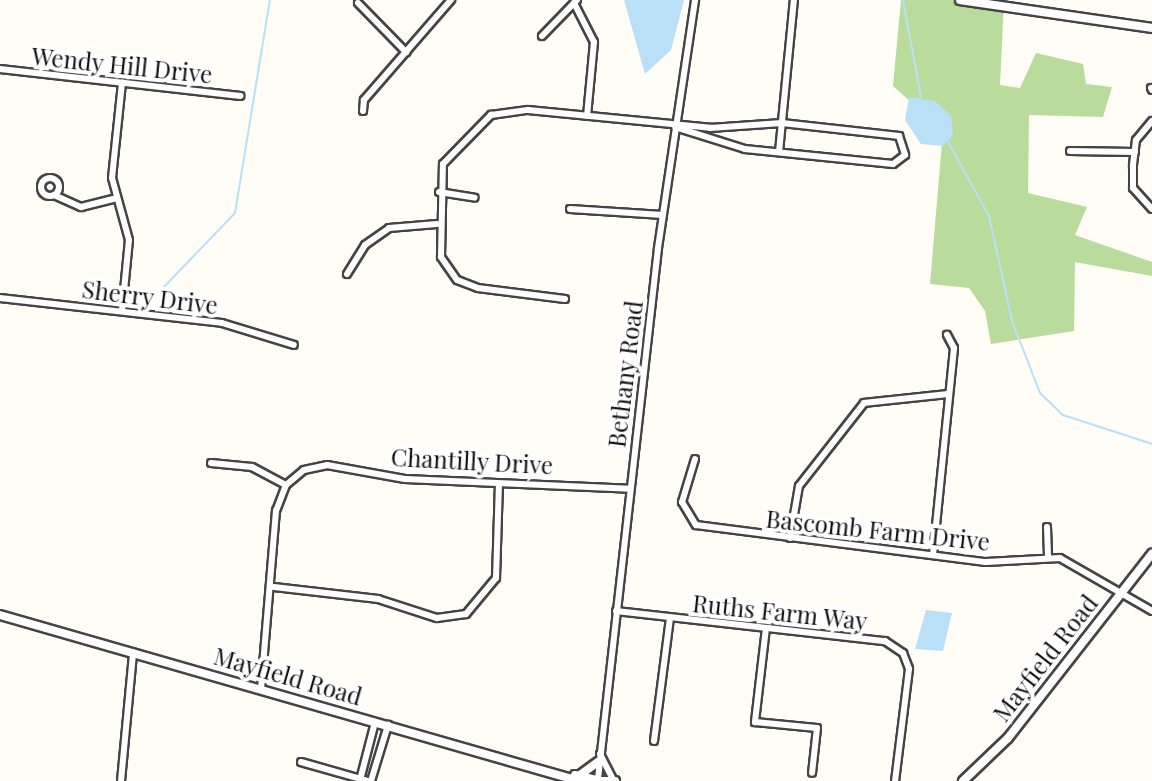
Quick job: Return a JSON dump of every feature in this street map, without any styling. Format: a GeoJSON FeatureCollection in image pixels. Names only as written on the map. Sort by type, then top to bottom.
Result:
{"type":"FeatureCollection","features":[{"type":"Feature","properties":{"kind":"street"},"geometry":{"type":"LineString","coordinates":[[363,111],[406,52],[451,0]]}},
{"type":"Feature","properties":{"kind":"street","name":"Bethany Road"},"geometry":{"type":"LineString","coordinates":[[597,780],[663,215],[695,0]]}},
{"type":"Feature","properties":{"kind":"street"},"geometry":{"type":"LineString","coordinates":[[779,152],[794,0]]}},
{"type":"Feature","properties":{"kind":"street"},"geometry":{"type":"LineString","coordinates":[[960,0],[1152,28]]}},
{"type":"Feature","properties":{"kind":"street"},"geometry":{"type":"LineString","coordinates":[[542,36],[576,1],[594,42],[587,116]]}},
{"type":"Feature","properties":{"kind":"street"},"geometry":{"type":"LineString","coordinates":[[358,3],[406,52]]}},
{"type":"Feature","properties":{"kind":"street","name":"Wendy Hill Drive"},"geometry":{"type":"LineString","coordinates":[[0,69],[240,96]]}},
{"type":"Feature","properties":{"kind":"street"},"geometry":{"type":"LineString","coordinates":[[122,83],[114,199],[129,240],[122,311]]}},
{"type":"Feature","properties":{"kind":"street"},"geometry":{"type":"LineString","coordinates":[[565,299],[457,280],[441,257],[437,224],[439,192],[448,153],[483,119],[519,110],[675,127],[782,123],[899,136],[906,148],[893,164],[723,144],[675,127]]}},
{"type":"Feature","properties":{"kind":"street"},"geometry":{"type":"LineString","coordinates":[[1152,121],[1135,152],[1133,188],[1152,209]]}},
{"type":"Feature","properties":{"kind":"street"},"geometry":{"type":"LineString","coordinates":[[1070,151],[1135,152]]}},
{"type":"Feature","properties":{"kind":"street"},"geometry":{"type":"LineString","coordinates":[[439,192],[475,198]]}},
{"type":"Feature","properties":{"kind":"street"},"geometry":{"type":"LineString","coordinates":[[54,195],[59,202],[81,207],[114,199]]}},
{"type":"Feature","properties":{"kind":"street"},"geometry":{"type":"LineString","coordinates":[[570,209],[663,215]]}},
{"type":"Feature","properties":{"kind":"street"},"geometry":{"type":"LineString","coordinates":[[347,274],[365,245],[389,228],[437,224]]}},
{"type":"Feature","properties":{"kind":"street","name":"Sherry Drive"},"geometry":{"type":"LineString","coordinates":[[0,298],[222,323],[294,345]]}},
{"type":"Feature","properties":{"kind":"street"},"geometry":{"type":"LineString","coordinates":[[933,555],[954,348],[947,335]]}},
{"type":"Feature","properties":{"kind":"street"},"geometry":{"type":"LineString","coordinates":[[790,538],[799,486],[864,403],[948,394]]}},
{"type":"Feature","properties":{"kind":"street","name":"Bascomb Farm Drive"},"geometry":{"type":"LineString","coordinates":[[695,459],[682,502],[689,520],[790,538],[933,555],[1048,558],[1076,563],[1120,594],[1152,611]]}},
{"type":"Feature","properties":{"kind":"street"},"geometry":{"type":"LineString","coordinates":[[211,463],[252,467],[286,485],[276,511],[274,587],[261,689]]}},
{"type":"Feature","properties":{"kind":"street","name":"Chantilly Drive"},"geometry":{"type":"LineString","coordinates":[[286,485],[327,465],[499,484],[630,489]]}},
{"type":"Feature","properties":{"kind":"street"},"geometry":{"type":"LineString","coordinates":[[274,587],[378,599],[437,618],[466,614],[496,578],[499,484]]}},
{"type":"Feature","properties":{"kind":"street"},"geometry":{"type":"LineString","coordinates":[[1047,527],[1048,558]]}},
{"type":"Feature","properties":{"kind":"street","name":"Mayfield Road"},"geometry":{"type":"LineString","coordinates":[[963,781],[1008,738],[1152,554]]}},
{"type":"Feature","properties":{"kind":"street","name":"Ruths Farm Way"},"geometry":{"type":"LineString","coordinates":[[616,611],[885,641],[903,653],[909,669],[895,781]]}},
{"type":"Feature","properties":{"kind":"street","name":"Mayfield Road"},"geometry":{"type":"LineString","coordinates":[[0,615],[565,776],[614,780]]}},
{"type":"Feature","properties":{"kind":"street"},"geometry":{"type":"LineString","coordinates":[[654,741],[670,618]]}},
{"type":"Feature","properties":{"kind":"street"},"geometry":{"type":"LineString","coordinates":[[766,628],[755,722],[817,728],[812,773]]}},
{"type":"Feature","properties":{"kind":"street"},"geometry":{"type":"LineString","coordinates":[[121,781],[133,653]]}},
{"type":"Feature","properties":{"kind":"street"},"geometry":{"type":"LineString","coordinates":[[365,780],[375,722]]}},
{"type":"Feature","properties":{"kind":"street"},"geometry":{"type":"LineString","coordinates":[[365,780],[388,725]]}},
{"type":"Feature","properties":{"kind":"street"},"geometry":{"type":"LineString","coordinates":[[578,778],[599,758],[614,780]]}},
{"type":"Feature","properties":{"kind":"street"},"geometry":{"type":"LineString","coordinates":[[301,762],[365,780]]}},
{"type":"Feature","properties":{"kind":"green space"},"geometry":{"type":"Polygon","coordinates":[[[901,0],[1004,0],[1000,85],[1020,88],[1036,53],[1083,64],[1086,84],[1112,87],[1103,117],[1029,115],[1028,193],[1087,207],[1075,235],[1152,262],[1152,276],[1075,262],[1074,331],[991,344],[985,311],[969,288],[930,284],[943,131],[893,86],[901,0]]]}},
{"type":"Feature","properties":{"kind":"water"},"geometry":{"type":"Polygon","coordinates":[[[624,0],[684,0],[671,50],[645,74],[624,0]]]}},
{"type":"Feature","properties":{"kind":"water"},"geometry":{"type":"Polygon","coordinates":[[[909,97],[935,101],[951,116],[953,135],[943,146],[921,144],[905,120],[909,97]]]}},
{"type":"Feature","properties":{"kind":"water"},"geometry":{"type":"Polygon","coordinates":[[[926,610],[952,613],[943,651],[915,649],[926,610]]]}},
{"type":"Feature","properties":{"kind":"waterway"},"geometry":{"type":"LineString","coordinates":[[127,310],[161,290],[235,213],[270,0]]}},
{"type":"Feature","properties":{"kind":"waterway"},"geometry":{"type":"LineString","coordinates":[[903,0],[921,97]]}},
{"type":"Feature","properties":{"kind":"waterway"},"geometry":{"type":"LineString","coordinates":[[947,140],[989,216],[1012,321],[1040,393],[1063,415],[1152,444]]}},
{"type":"Feature","properties":{"kind":"waterway"},"geometry":{"type":"LineString","coordinates":[[56,307],[105,313]]}}]}
